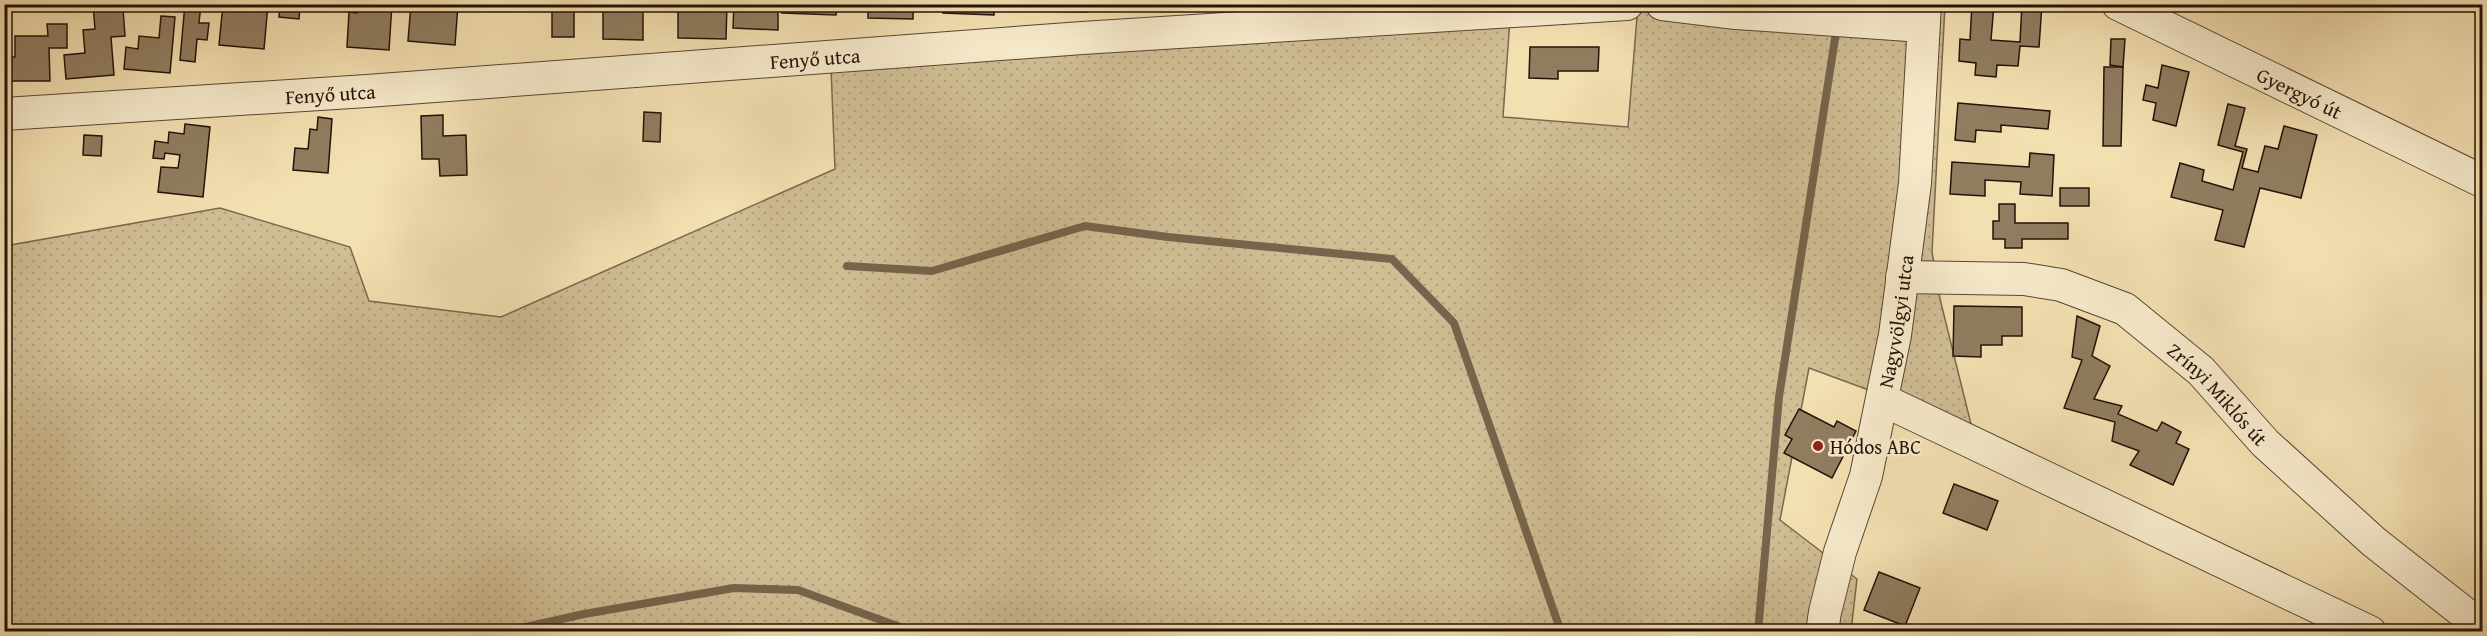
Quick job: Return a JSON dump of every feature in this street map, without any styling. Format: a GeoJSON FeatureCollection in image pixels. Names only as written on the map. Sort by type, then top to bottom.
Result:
{"type":"FeatureCollection","features":[{"type":"Feature","properties":{"kind":"street","name":"Fenyő utca"},"geometry":{"type":"LineString","coordinates":[[4,114],[391,89],[1082,38],[1627,4]]}},
{"type":"Feature","properties":{"kind":"street"},"geometry":{"type":"LineString","coordinates":[[1662,4],[1818,16],[1924,15]]}},
{"type":"Feature","properties":{"kind":"street","name":"Gyergyó út"},"geometry":{"type":"LineString","coordinates":[[2118,4],[2482,181]]}},
{"type":"Feature","properties":{"kind":"street","name":"Nagyvölgyi utca"},"geometry":{"type":"LineString","coordinates":[[1822,632],[1840,552],[1866,476],[1895,335],[1915,183],[1924,15]]}},
{"type":"Feature","properties":{"kind":"street","name":"Zrínyi Miklós út"},"geometry":{"type":"LineString","coordinates":[[1902,277],[2024,279],[2061,285],[2125,309],[2201,371],[2265,443],[2374,542],[2482,627]]}},
{"type":"Feature","properties":{"kind":"street"},"geometry":{"type":"LineString","coordinates":[[1883,400],[2370,632]]}},
{"type":"Feature","properties":{"kind":"shaded area"},"geometry":{"type":"Polygon","coordinates":[[[1511,5],[1503,117],[1628,127],[1638,5],[1945,5],[1932,252],[1940,299],[1972,428],[1809,368],[1780,520],[1857,579],[1851,631],[5,632],[5,246],[220,208],[350,247],[369,301],[501,317],[835,169],[830,43],[1511,5]]]}},
{"type":"Feature","properties":{"kind":"building"},"geometry":{"type":"Polygon","coordinates":[[[93,4],[102,4],[102,11],[123,9],[125,36],[111,37],[114,75],[66,79],[64,55],[85,53],[83,30],[95,29],[93,4]]]}},
{"type":"Feature","properties":{"kind":"building"},"geometry":{"type":"Polygon","coordinates":[[[185,4],[201,4],[199,23],[209,23],[207,40],[197,39],[195,62],[180,60],[185,4]]]}},
{"type":"Feature","properties":{"kind":"building"},"geometry":{"type":"Polygon","coordinates":[[[223,4],[268,4],[264,49],[219,45],[223,4]]]}},
{"type":"Feature","properties":{"kind":"building"},"geometry":{"type":"Polygon","coordinates":[[[280,4],[300,4],[299,19],[279,17],[280,4]]]}},
{"type":"Feature","properties":{"kind":"building"},"geometry":{"type":"Polygon","coordinates":[[[358,4],[392,4],[389,50],[347,47],[349,12],[357,13],[358,4]]]}},
{"type":"Feature","properties":{"kind":"building"},"geometry":{"type":"Polygon","coordinates":[[[411,4],[458,4],[455,45],[408,41],[411,4]]]}},
{"type":"Feature","properties":{"kind":"building"},"geometry":{"type":"Polygon","coordinates":[[[552,4],[574,4],[574,37],[552,37],[552,4]]]}},
{"type":"Feature","properties":{"kind":"building"},"geometry":{"type":"Polygon","coordinates":[[[603,4],[643,4],[643,40],[603,39],[603,4]]]}},
{"type":"Feature","properties":{"kind":"building"},"geometry":{"type":"Polygon","coordinates":[[[686,4],[727,4],[726,39],[678,38],[678,9],[686,9],[686,4]]]}},
{"type":"Feature","properties":{"kind":"building"},"geometry":{"type":"Polygon","coordinates":[[[734,4],[778,4],[778,30],[733,28],[734,4]]]}},
{"type":"Feature","properties":{"kind":"building"},"geometry":{"type":"Polygon","coordinates":[[[782,4],[837,4],[836,15],[782,13],[782,4]]]}},
{"type":"Feature","properties":{"kind":"building"},"geometry":{"type":"Polygon","coordinates":[[[868,4],[913,4],[913,19],[868,18],[868,4]]]}},
{"type":"Feature","properties":{"kind":"building"},"geometry":{"type":"Polygon","coordinates":[[[944,4],[994,4],[994,15],[943,13],[944,4]]]}},
{"type":"Feature","properties":{"kind":"building"},"geometry":{"type":"Polygon","coordinates":[[[1039,4],[1088,4],[1087,12],[1038,11],[1039,4]]]}},
{"type":"Feature","properties":{"kind":"building"},"geometry":{"type":"Polygon","coordinates":[[[1972,4],[1994,4],[1991,40],[2020,42],[2022,4],[2042,4],[2039,47],[2020,46],[2018,66],[1997,65],[1996,77],[1975,75],[1976,63],[1959,61],[1960,39],[1970,40],[1972,4]]]}},
{"type":"Feature","properties":{"kind":"building"},"geometry":{"type":"Polygon","coordinates":[[[161,16],[175,17],[170,73],[124,69],[126,47],[138,49],[139,36],[159,38],[161,16]]]}},
{"type":"Feature","properties":{"kind":"building"},"geometry":{"type":"Polygon","coordinates":[[[47,24],[67,24],[67,48],[49,48],[50,81],[6,81],[6,57],[15,57],[15,36],[48,36],[47,24]]]}},
{"type":"Feature","properties":{"kind":"building"},"geometry":{"type":"Polygon","coordinates":[[[2111,39],[2125,39],[2123,67],[2110,65],[2111,39]]]}},
{"type":"Feature","properties":{"kind":"building"},"geometry":{"type":"Polygon","coordinates":[[[1530,47],[1599,47],[1598,71],[1558,71],[1558,79],[1529,78],[1530,47]]]}},
{"type":"Feature","properties":{"kind":"building"},"geometry":{"type":"Polygon","coordinates":[[[2162,65],[2189,72],[2176,126],[2153,120],[2156,103],[2143,100],[2146,85],[2158,88],[2162,65]]]}},
{"type":"Feature","properties":{"kind":"building"},"geometry":{"type":"Polygon","coordinates":[[[2104,67],[2123,67],[2121,146],[2103,146],[2104,67]]]}},
{"type":"Feature","properties":{"kind":"building"},"geometry":{"type":"Polygon","coordinates":[[[1958,103],[2050,111],[2048,129],[2001,125],[2001,132],[1976,130],[1975,142],[1955,140],[1958,103]]]}},
{"type":"Feature","properties":{"kind":"building"},"geometry":{"type":"Polygon","coordinates":[[[2228,104],[2245,108],[2235,146],[2247,149],[2242,168],[2258,172],[2265,146],[2278,149],[2284,126],[2317,135],[2301,198],[2260,188],[2244,247],[2215,240],[2223,210],[2171,197],[2180,163],[2204,170],[2202,181],[2233,190],[2243,152],[2218,145],[2228,104]]]}},
{"type":"Feature","properties":{"kind":"building"},"geometry":{"type":"Polygon","coordinates":[[[644,112],[661,113],[660,142],[643,141],[644,112]]]}},
{"type":"Feature","properties":{"kind":"building"},"geometry":{"type":"Polygon","coordinates":[[[443,115],[443,136],[466,135],[467,175],[440,176],[439,159],[422,159],[421,116],[443,115]]]}},
{"type":"Feature","properties":{"kind":"building"},"geometry":{"type":"Polygon","coordinates":[[[318,117],[332,119],[328,173],[293,170],[295,148],[308,149],[310,129],[317,130],[318,117]]]}},
{"type":"Feature","properties":{"kind":"building"},"geometry":{"type":"Polygon","coordinates":[[[185,124],[210,127],[203,197],[158,192],[161,167],[178,168],[180,155],[165,153],[164,159],[153,158],[155,141],[168,143],[169,132],[184,134],[185,124]]]}},
{"type":"Feature","properties":{"kind":"building"},"geometry":{"type":"Polygon","coordinates":[[[84,135],[102,136],[101,156],[83,155],[84,135]]]}},
{"type":"Feature","properties":{"kind":"building"},"geometry":{"type":"Polygon","coordinates":[[[2030,153],[2054,155],[2052,196],[2020,194],[2021,182],[1985,180],[1985,196],[1950,194],[1952,162],[2029,167],[2030,153]]]}},
{"type":"Feature","properties":{"kind":"building"},"geometry":{"type":"Polygon","coordinates":[[[2060,188],[2089,188],[2089,206],[2060,206],[2060,188]]]}},
{"type":"Feature","properties":{"kind":"building"},"geometry":{"type":"Polygon","coordinates":[[[1999,204],[2015,204],[2015,223],[2068,223],[2068,239],[2022,239],[2022,248],[2005,248],[2005,239],[1993,239],[1993,221],[1999,221],[1999,204]]]}},
{"type":"Feature","properties":{"kind":"building"},"geometry":{"type":"Polygon","coordinates":[[[1954,306],[2022,307],[2022,336],[2002,336],[2002,345],[1981,345],[1981,357],[1953,356],[1954,306]]]}},
{"type":"Feature","properties":{"kind":"building"},"geometry":{"type":"Polygon","coordinates":[[[2077,316],[2100,326],[2092,356],[2110,366],[2094,399],[2122,406],[2118,414],[2157,431],[2162,422],[2181,432],[2176,443],[2189,449],[2173,485],[2130,465],[2139,451],[2112,441],[2115,422],[2064,408],[2082,360],[2072,357],[2077,316]]]}},
{"type":"Feature","properties":{"kind":"building","name":"Hódos ABC"},"geometry":{"type":"Polygon","coordinates":[[[1799,409],[1834,427],[1837,421],[1856,431],[1832,478],[1784,453],[1792,439],[1785,435],[1799,409]]]}},
{"type":"Feature","properties":{"kind":"building"},"geometry":{"type":"Polygon","coordinates":[[[1954,484],[1998,501],[1987,530],[1943,513],[1954,484]]]}},
{"type":"Feature","properties":{"kind":"building"},"geometry":{"type":"Polygon","coordinates":[[[1879,572],[1920,588],[1905,626],[1864,610],[1879,572]]]}},
{"type":"Feature","properties":{"kind":"waterway"},"geometry":{"type":"LineString","coordinates":[[1758,632],[1779,397],[1837,26]]}},
{"type":"Feature","properties":{"kind":"waterway"},"geometry":{"type":"LineString","coordinates":[[847,266],[932,271],[1085,226],[1168,237],[1392,259],[1454,323],[1561,632]]}},
{"type":"Feature","properties":{"kind":"waterway"},"geometry":{"type":"LineString","coordinates":[[503,632],[584,614],[734,588],[798,590],[914,632]]}},
{"type":"Feature","properties":{"kind":"place","name":"Hódos ABC"},"geometry":{"type":"Point","coordinates":[1818,446]}}]}
